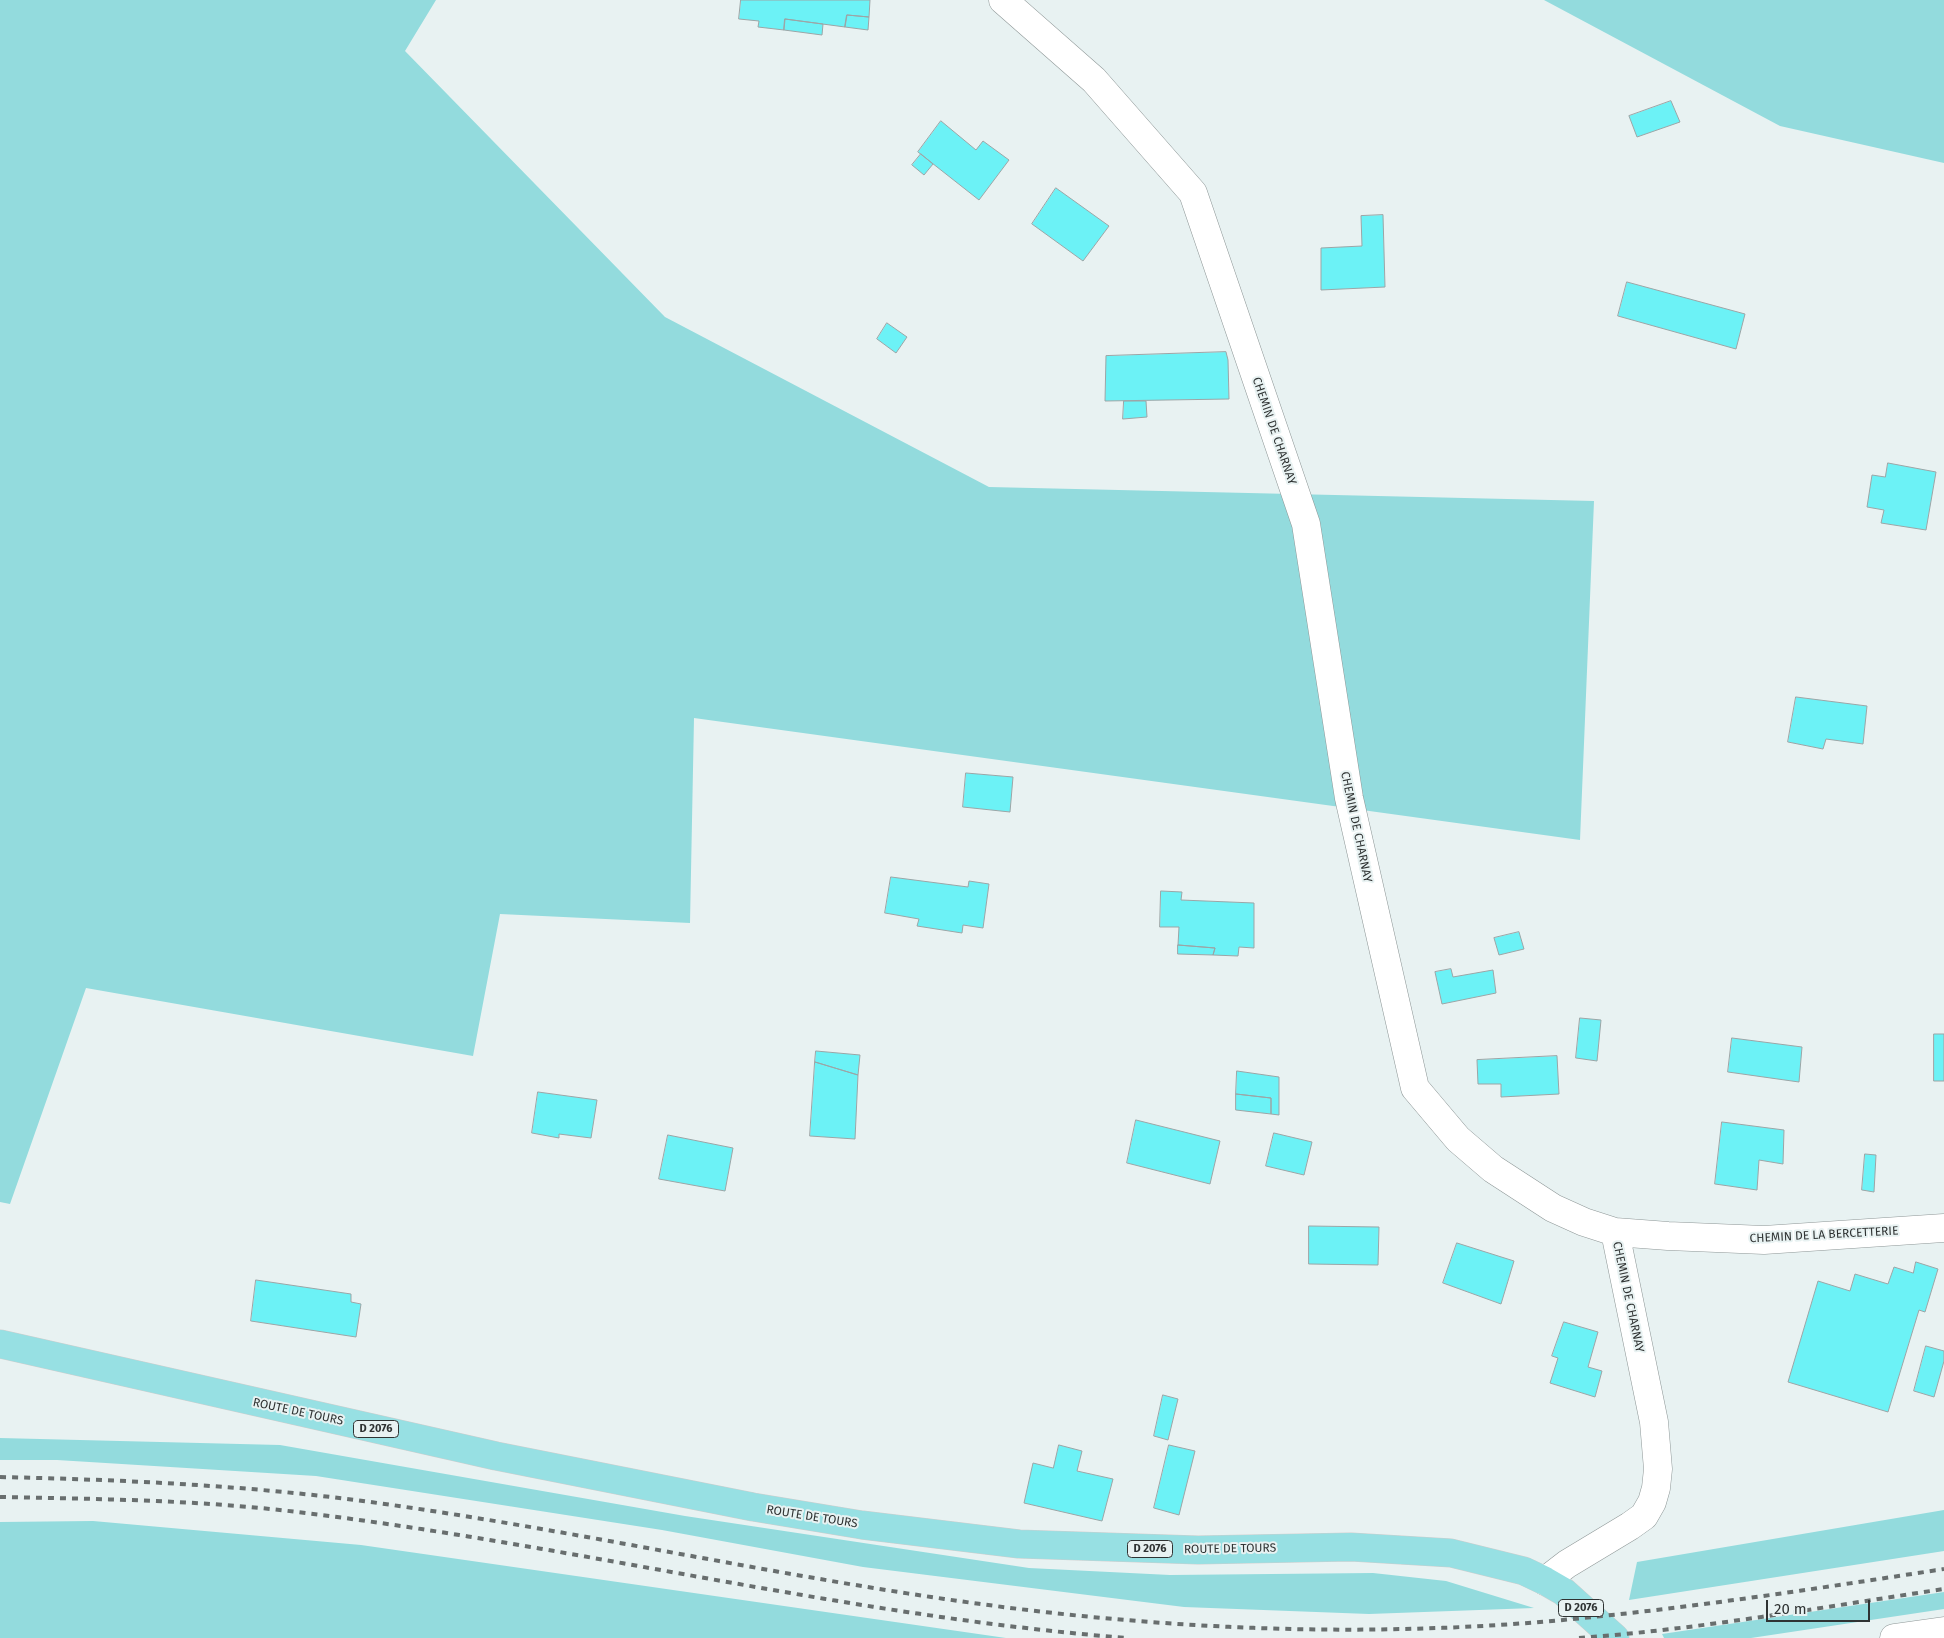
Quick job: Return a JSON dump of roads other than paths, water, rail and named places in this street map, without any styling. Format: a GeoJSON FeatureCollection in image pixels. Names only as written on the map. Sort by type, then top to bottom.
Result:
{"type":"FeatureCollection","features":[{"type":"Feature","properties":{"kind":"main road","name":"ROUTE DE TOURS"},"geometry":{"type":"LineString","coordinates":[[0,1344],[496,1456],[753,1507],[862,1525],[1018,1544],[1198,1550],[1351,1547],[1451,1553],[1524,1571],[1545,1580],[1564,1592],[1615,1638]]}},
{"type":"Feature","properties":{"kind":"street","name":"CHEMIN DE CHARNAY"},"geometry":{"type":"LineString","coordinates":[[1003,0],[1094,80],[1193,193],[1306,524],[1349,798],[1415,1088],[1458,1139],[1493,1169],[1553,1208],[1584,1222],[1615,1232],[1654,1422],[1658,1468],[1656,1488],[1652,1502],[1644,1516],[1545,1580]]}},
{"type":"Feature","properties":{"kind":"street","name":"CHEMIN DE LA BERCETTERIE"},"geometry":{"type":"LineString","coordinates":[[1615,1232],[1764,1240],[1944,1228]]}},
{"type":"Feature","properties":{"kind":"street"},"geometry":{"type":"LineString","coordinates":[[1894,1638],[1944,1631]]}},
{"type":"Feature","properties":{"kind":"railway"},"geometry":{"type":"LineString","coordinates":[[0,1477],[197,1485],[343,1498],[478,1518],[909,1594],[1082,1616],[1210,1626],[1338,1630],[1465,1627],[1529,1623],[1725,1601],[1944,1569]]}},
{"type":"Feature","properties":{"kind":"railway"},"geometry":{"type":"LineString","coordinates":[[0,1497],[112,1499],[223,1505],[297,1512],[505,1543],[918,1614],[1022,1628],[1127,1638]]}},
{"type":"Feature","properties":{"kind":"railway"},"geometry":{"type":"LineString","coordinates":[[1579,1638],[1716,1623],[1944,1589]]}}]}
